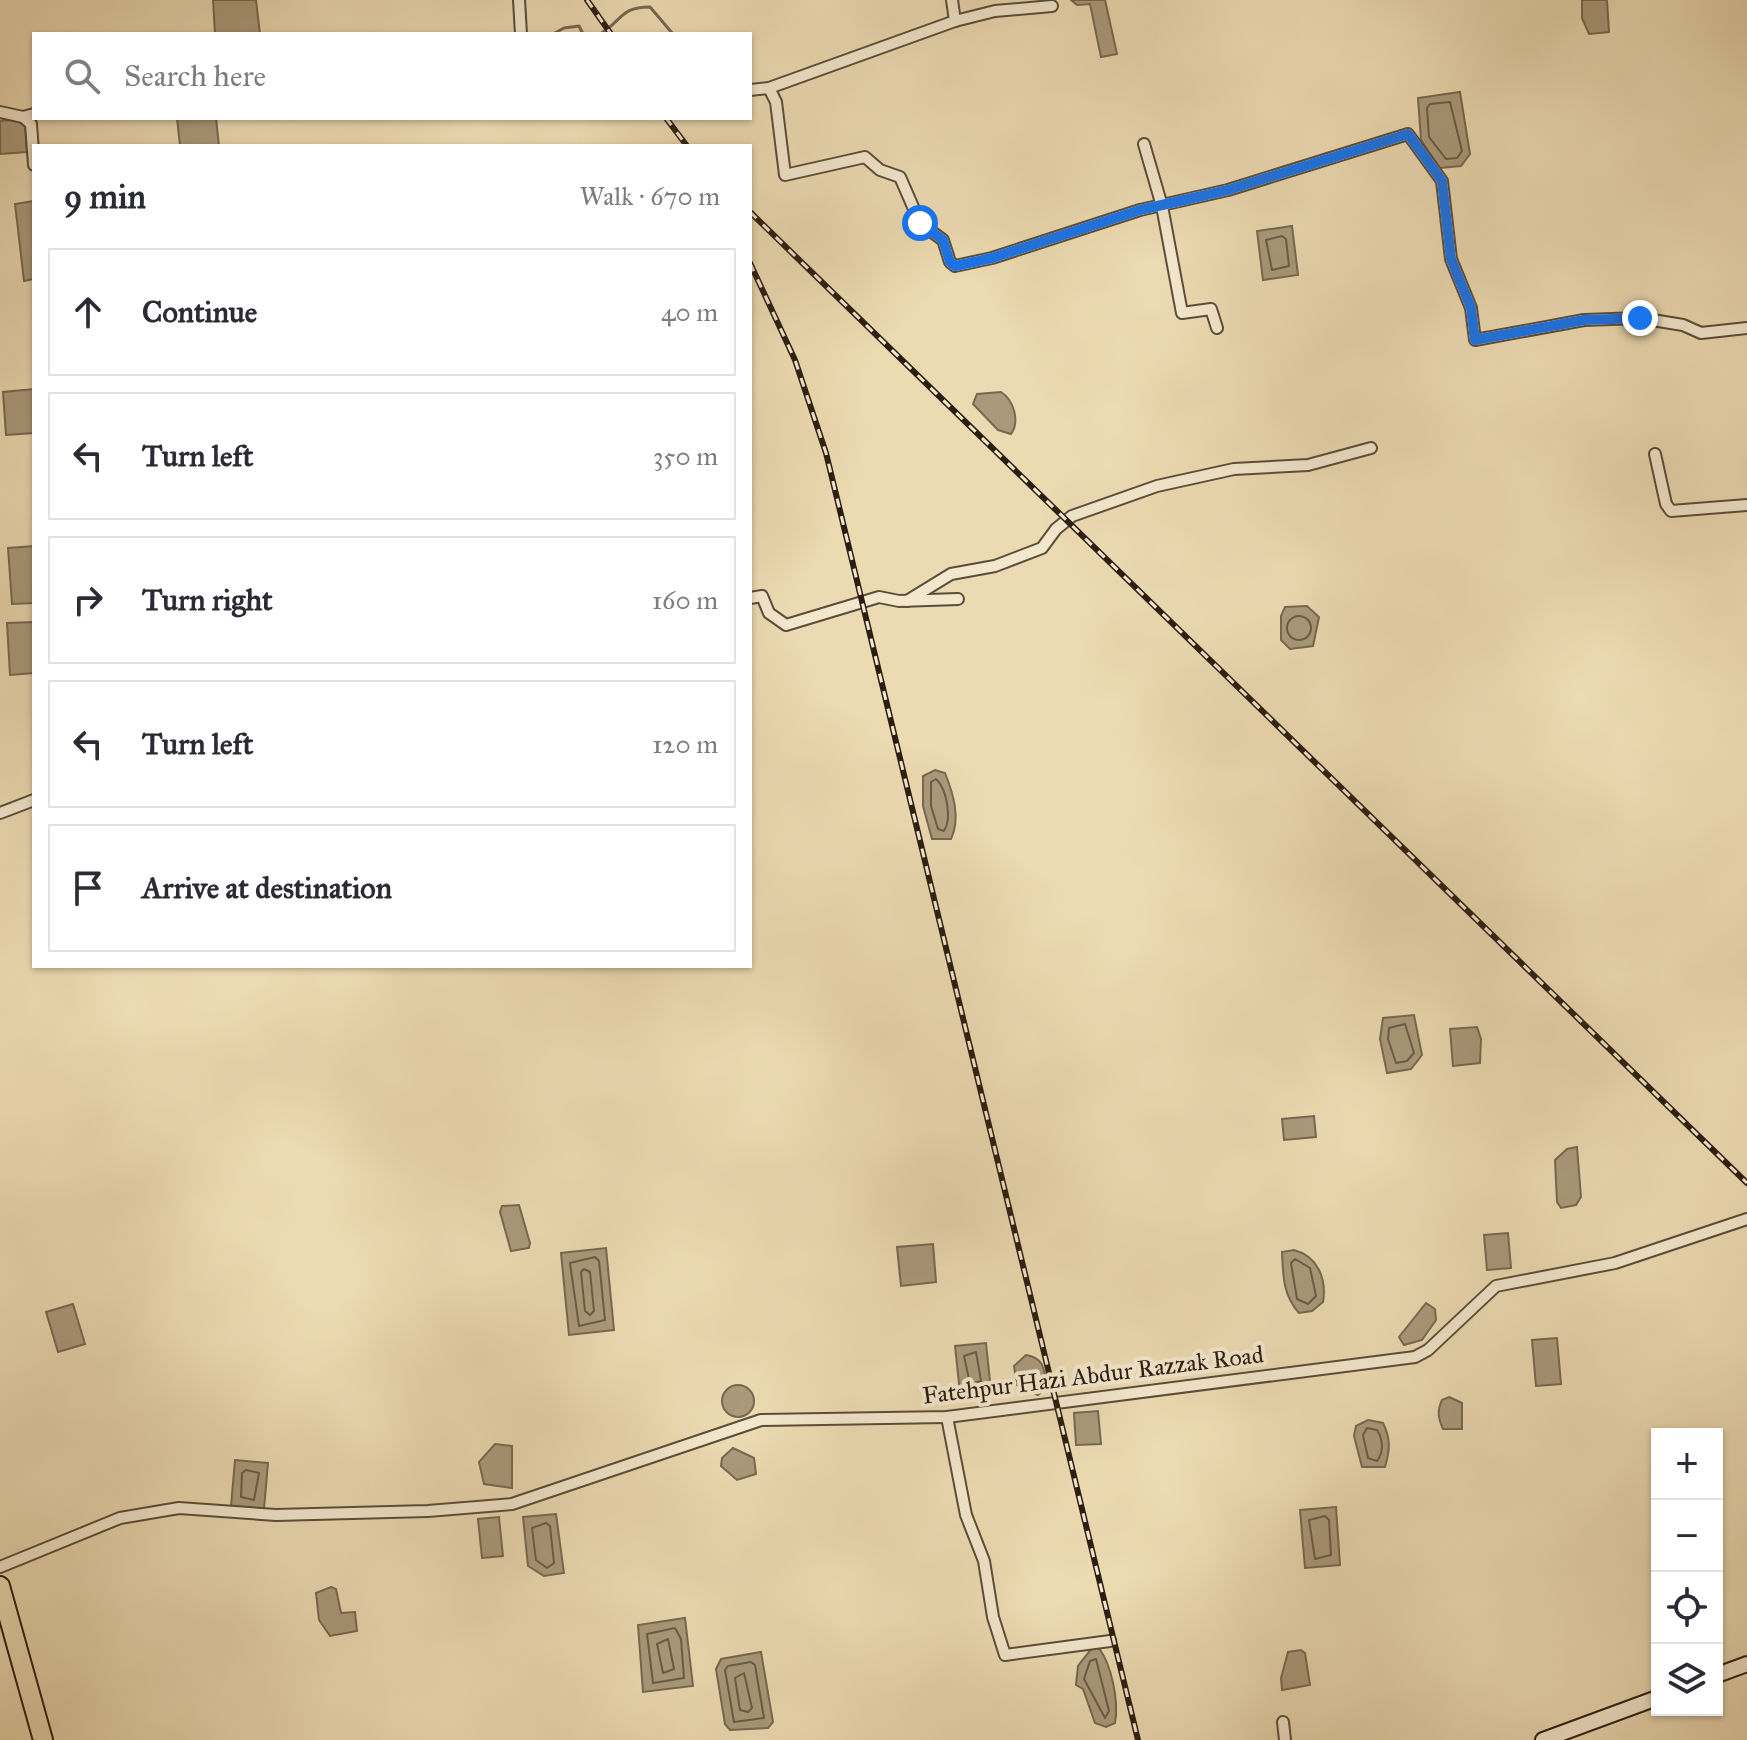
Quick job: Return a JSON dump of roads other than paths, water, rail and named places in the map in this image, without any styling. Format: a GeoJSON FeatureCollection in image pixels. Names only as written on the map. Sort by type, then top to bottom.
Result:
{"type":"FeatureCollection","features":[{"type":"Feature","properties":{"kind":"highway"},"geometry":{"type":"LineString","coordinates":[[0,1586],[43,1740]]}},
{"type":"Feature","properties":{"kind":"highway"},"geometry":{"type":"LineString","coordinates":[[0,1614],[32,1740]]}},
{"type":"Feature","properties":{"kind":"main road"},"geometry":{"type":"LineString","coordinates":[[1723,1673],[1747,1664]]}},
{"type":"Feature","properties":{"kind":"main road"},"geometry":{"type":"LineString","coordinates":[[1543,1740],[1651,1700]]}},
{"type":"Feature","properties":{"kind":"street"},"geometry":{"type":"LineString","coordinates":[[519,0],[521,32]]}},
{"type":"Feature","properties":{"kind":"street"},"geometry":{"type":"LineString","coordinates":[[952,0],[955,21]]}},
{"type":"Feature","properties":{"kind":"street"},"geometry":{"type":"LineString","coordinates":[[752,90],[769,88],[955,21],[995,11],[1052,6]]}},
{"type":"Feature","properties":{"kind":"street"},"geometry":{"type":"LineString","coordinates":[[769,88],[776,102],[785,175],[865,157],[880,170],[900,177],[920,223],[943,240],[950,262],[955,266],[1228,190],[1408,134],[1442,181],[1451,259],[1471,308],[1475,340],[1598,320],[1640,318],[1683,325],[1701,333],[1747,328]]}},
{"type":"Feature","properties":{"kind":"street"},"geometry":{"type":"LineString","coordinates":[[0,112],[28,116],[32,144]]}},
{"type":"Feature","properties":{"kind":"street"},"geometry":{"type":"LineString","coordinates":[[1144,144],[1162,206],[1182,313],[1211,309],[1217,328]]}},
{"type":"Feature","properties":{"kind":"street"},"geometry":{"type":"LineString","coordinates":[[907,601],[951,574],[995,566],[1042,548],[1056,529],[1072,516],[1157,486],[1234,469],[1308,465],[1371,448]]}},
{"type":"Feature","properties":{"kind":"street"},"geometry":{"type":"LineString","coordinates":[[1655,454],[1666,504],[1671,511],[1747,505]]}},
{"type":"Feature","properties":{"kind":"street"},"geometry":{"type":"LineString","coordinates":[[752,598],[762,596],[769,613],[786,625],[879,597],[907,601],[958,599]]}},
{"type":"Feature","properties":{"kind":"street"},"geometry":{"type":"LineString","coordinates":[[0,813],[32,801]]}},
{"type":"Feature","properties":{"kind":"street","name":"Fatehpur Hazi Abdur Razzak Road"},"geometry":{"type":"LineString","coordinates":[[0,1567],[120,1518],[179,1508],[276,1515],[428,1511],[506,1505],[761,1420],[947,1417],[1415,1357],[1428,1350],[1496,1286],[1615,1263],[1747,1219]]}},
{"type":"Feature","properties":{"kind":"street"},"geometry":{"type":"LineString","coordinates":[[947,1417],[966,1515],[984,1561],[993,1617],[1005,1655],[1110,1641]]}},
{"type":"Feature","properties":{"kind":"street"},"geometry":{"type":"LineString","coordinates":[[1283,1722],[1285,1740]]}},
{"type":"Feature","properties":{"kind":"water"},"geometry":{"type":"Polygon","coordinates":[[[213,0],[256,0],[260,32],[215,32],[213,0]]]}},
{"type":"Feature","properties":{"kind":"water"},"geometry":{"type":"Polygon","coordinates":[[[1071,0],[1105,0],[1117,54],[1101,57],[1090,4],[1077,5],[1071,0]]]}},
{"type":"Feature","properties":{"kind":"water"},"geometry":{"type":"Polygon","coordinates":[[[1582,0],[1607,0],[1609,32],[1589,34],[1582,18],[1582,0]]]}},
{"type":"Feature","properties":{"kind":"water"},"geometry":{"type":"Polygon","coordinates":[[[1460,92],[1470,154],[1461,166],[1440,168],[1421,140],[1418,98],[1460,92]]]}},
{"type":"Feature","properties":{"kind":"water"},"geometry":{"type":"Polygon","coordinates":[[[177,120],[216,120],[219,144],[180,144],[177,120]]]}},
{"type":"Feature","properties":{"kind":"water"},"geometry":{"type":"Polygon","coordinates":[[[0,121],[25,124],[27,152],[0,154],[0,121]]]}},
{"type":"Feature","properties":{"kind":"water"},"geometry":{"type":"Polygon","coordinates":[[[32,201],[32,279],[24,281],[15,204],[32,201]]]}},
{"type":"Feature","properties":{"kind":"water"},"geometry":{"type":"Polygon","coordinates":[[[1292,226],[1298,275],[1263,280],[1257,231],[1292,226]]]}},
{"type":"Feature","properties":{"kind":"water"},"geometry":{"type":"Polygon","coordinates":[[[32,389],[32,433],[6,435],[3,392],[32,389]]]}},
{"type":"Feature","properties":{"kind":"water"},"geometry":{"type":"Polygon","coordinates":[[[1001,392],[1014,412],[1015,424],[1011,434],[998,430],[973,404],[977,394],[1001,392]]]}},
{"type":"Feature","properties":{"kind":"water"},"geometry":{"type":"Polygon","coordinates":[[[32,546],[32,603],[12,604],[8,548],[32,546]]]}},
{"type":"Feature","properties":{"kind":"water"},"geometry":{"type":"Polygon","coordinates":[[[1307,606],[1319,617],[1313,646],[1290,649],[1281,640],[1281,616],[1285,607],[1307,606]]]}},
{"type":"Feature","properties":{"kind":"water"},"geometry":{"type":"Polygon","coordinates":[[[32,622],[32,673],[10,675],[7,623],[32,622]]]}},
{"type":"Feature","properties":{"kind":"water"},"geometry":{"type":"Polygon","coordinates":[[[935,770],[945,773],[953,797],[956,814],[951,839],[932,839],[923,806],[923,776],[935,770]]]}},
{"type":"Feature","properties":{"kind":"water"},"geometry":{"type":"Polygon","coordinates":[[[1414,1015],[1422,1055],[1411,1069],[1387,1073],[1380,1039],[1383,1018],[1414,1015]]]}},
{"type":"Feature","properties":{"kind":"water"},"geometry":{"type":"Polygon","coordinates":[[[1477,1027],[1481,1039],[1480,1063],[1453,1066],[1450,1029],[1477,1027]]]}},
{"type":"Feature","properties":{"kind":"water"},"geometry":{"type":"Polygon","coordinates":[[[1314,1116],[1316,1137],[1284,1140],[1282,1119],[1314,1116]]]}},
{"type":"Feature","properties":{"kind":"water"},"geometry":{"type":"Polygon","coordinates":[[[1577,1147],[1581,1197],[1576,1205],[1561,1208],[1557,1202],[1555,1160],[1567,1149],[1577,1147]]]}},
{"type":"Feature","properties":{"kind":"water"},"geometry":{"type":"Polygon","coordinates":[[[519,1205],[530,1243],[529,1248],[511,1251],[500,1212],[502,1206],[519,1205]]]}},
{"type":"Feature","properties":{"kind":"water"},"geometry":{"type":"Polygon","coordinates":[[[1508,1233],[1511,1268],[1487,1270],[1484,1235],[1508,1233]]]}},
{"type":"Feature","properties":{"kind":"water"},"geometry":{"type":"Polygon","coordinates":[[[933,1244],[936,1282],[901,1286],[897,1247],[933,1244]]]}},
{"type":"Feature","properties":{"kind":"water"},"geometry":{"type":"Polygon","coordinates":[[[606,1248],[614,1330],[569,1335],[561,1253],[606,1248]]]}},
{"type":"Feature","properties":{"kind":"water"},"geometry":{"type":"Polygon","coordinates":[[[1294,1250],[1309,1257],[1322,1277],[1323,1302],[1312,1311],[1299,1313],[1287,1292],[1282,1252],[1294,1250]]]}},
{"type":"Feature","properties":{"kind":"water"},"geometry":{"type":"Polygon","coordinates":[[[1426,1303],[1435,1309],[1436,1320],[1422,1340],[1404,1345],[1399,1337],[1426,1303]]]}},
{"type":"Feature","properties":{"kind":"water"},"geometry":{"type":"Polygon","coordinates":[[[73,1304],[85,1344],[58,1352],[46,1312],[73,1304]]]}},
{"type":"Feature","properties":{"kind":"water"},"geometry":{"type":"Polygon","coordinates":[[[1557,1338],[1561,1384],[1536,1386],[1532,1340],[1557,1338]]]}},
{"type":"Feature","properties":{"kind":"water"},"geometry":{"type":"Polygon","coordinates":[[[986,1343],[991,1391],[960,1393],[955,1346],[986,1343]]]}},
{"type":"Feature","properties":{"kind":"water"},"geometry":{"type":"Polygon","coordinates":[[[1026,1355],[1037,1359],[1044,1370],[1047,1387],[1038,1395],[1017,1385],[1014,1366],[1026,1355]]]}},
{"type":"Feature","properties":{"kind":"water"},"geometry":{"type":"Polygon","coordinates":[[[738,1385],[749,1390],[754,1401],[749,1412],[738,1417],[727,1412],[722,1401],[727,1390],[738,1385]]]}},
{"type":"Feature","properties":{"kind":"water"},"geometry":{"type":"Polygon","coordinates":[[[1449,1397],[1462,1403],[1462,1429],[1443,1429],[1441,1425],[1439,1408],[1442,1400],[1449,1397]]]}},
{"type":"Feature","properties":{"kind":"water"},"geometry":{"type":"Polygon","coordinates":[[[1098,1411],[1101,1444],[1076,1445],[1074,1413],[1098,1411]]]}},
{"type":"Feature","properties":{"kind":"water"},"geometry":{"type":"Polygon","coordinates":[[[1368,1420],[1383,1423],[1386,1429],[1389,1445],[1385,1467],[1362,1467],[1354,1436],[1356,1426],[1368,1420]]]}},
{"type":"Feature","properties":{"kind":"water"},"geometry":{"type":"Polygon","coordinates":[[[495,1444],[512,1446],[512,1488],[484,1484],[479,1462],[495,1444]]]}},
{"type":"Feature","properties":{"kind":"water"},"geometry":{"type":"Polygon","coordinates":[[[733,1448],[754,1458],[756,1474],[737,1480],[721,1466],[722,1458],[733,1448]]]}},
{"type":"Feature","properties":{"kind":"water"},"geometry":{"type":"Polygon","coordinates":[[[235,1460],[268,1463],[264,1509],[231,1506],[235,1460]]]}},
{"type":"Feature","properties":{"kind":"water"},"geometry":{"type":"Polygon","coordinates":[[[1336,1507],[1340,1565],[1305,1568],[1300,1510],[1336,1507]]]}},
{"type":"Feature","properties":{"kind":"water"},"geometry":{"type":"Polygon","coordinates":[[[556,1514],[564,1573],[544,1576],[528,1566],[523,1517],[556,1514]]]}},
{"type":"Feature","properties":{"kind":"water"},"geometry":{"type":"Polygon","coordinates":[[[499,1517],[503,1556],[482,1558],[478,1519],[499,1517]]]}},
{"type":"Feature","properties":{"kind":"water"},"geometry":{"type":"Polygon","coordinates":[[[331,1587],[336,1589],[341,1613],[355,1612],[357,1631],[330,1636],[319,1620],[316,1593],[331,1587]]]}},
{"type":"Feature","properties":{"kind":"water"},"geometry":{"type":"Polygon","coordinates":[[[685,1618],[693,1686],[643,1692],[638,1625],[685,1618]]]}},
{"type":"Feature","properties":{"kind":"water"},"geometry":{"type":"Polygon","coordinates":[[[1092,1648],[1099,1648],[1104,1656],[1113,1684],[1115,1723],[1106,1727],[1095,1723],[1083,1689],[1076,1685],[1078,1666],[1092,1648]]]}},
{"type":"Feature","properties":{"kind":"water"},"geometry":{"type":"Polygon","coordinates":[[[1301,1650],[1305,1653],[1310,1685],[1282,1690],[1281,1678],[1288,1652],[1301,1650]]]}},
{"type":"Feature","properties":{"kind":"water"},"geometry":{"type":"Polygon","coordinates":[[[761,1652],[773,1722],[768,1728],[730,1730],[725,1724],[716,1669],[721,1659],[761,1652]]]}},
{"type":"Feature","properties":{"kind":"waterway"},"geometry":{"type":"LineString","coordinates":[[603,32],[627,12],[650,7],[671,32]]}},
{"type":"Feature","properties":{"kind":"waterway"},"geometry":{"type":"LineString","coordinates":[[557,32],[579,26],[582,32]]}},
{"type":"Feature","properties":{"kind":"railway"},"geometry":{"type":"LineString","coordinates":[[587,0],[610,32]]}},
{"type":"Feature","properties":{"kind":"railway"},"geometry":{"type":"LineString","coordinates":[[668,120],[686,144]]}},
{"type":"Feature","properties":{"kind":"railway"},"geometry":{"type":"LineString","coordinates":[[752,214],[1747,1183]]}},
{"type":"Feature","properties":{"kind":"railway"},"geometry":{"type":"LineString","coordinates":[[752,267],[795,360],[826,453],[1138,1740]]}}]}
